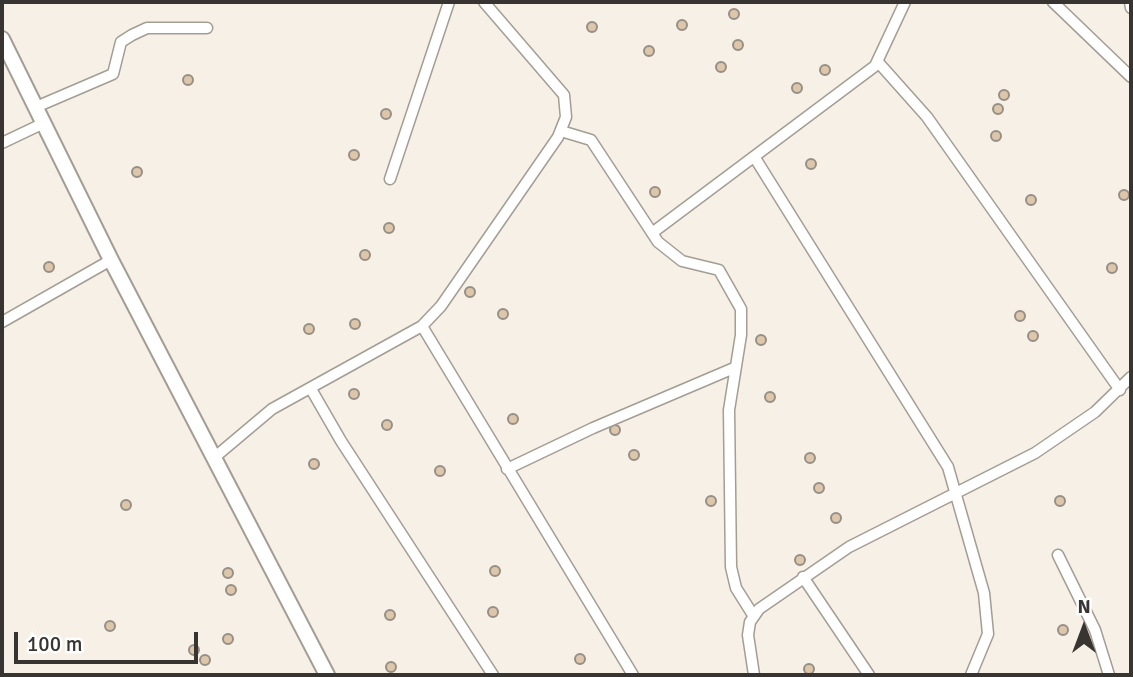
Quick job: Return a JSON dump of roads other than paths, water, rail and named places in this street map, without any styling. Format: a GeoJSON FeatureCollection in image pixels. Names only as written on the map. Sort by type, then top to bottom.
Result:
{"type":"FeatureCollection","features":[{"type":"Feature","properties":{"kind":"street"},"geometry":{"type":"LineString","coordinates":[[390,179],[449,2]]}},
{"type":"Feature","properties":{"kind":"street"},"geometry":{"type":"LineString","coordinates":[[215,457],[272,409],[422,326],[441,306],[561,131],[566,117],[564,96],[484,2]]}},
{"type":"Feature","properties":{"kind":"street"},"geometry":{"type":"LineString","coordinates":[[652,233],[755,158],[878,62],[905,2]]}},
{"type":"Feature","properties":{"kind":"street"},"geometry":{"type":"LineString","coordinates":[[1053,2],[1131,77]]}},
{"type":"Feature","properties":{"kind":"street"},"geometry":{"type":"LineString","coordinates":[[1130,2],[1131,8]]}},
{"type":"Feature","properties":{"kind":"street"},"geometry":{"type":"LineString","coordinates":[[36,107],[113,74],[121,42],[147,28],[207,28]]}},
{"type":"Feature","properties":{"kind":"street"},"geometry":{"type":"LineString","coordinates":[[2,39],[111,260],[327,675]]}},
{"type":"Feature","properties":{"kind":"street"},"geometry":{"type":"LineString","coordinates":[[878,62],[927,117],[1120,390]]}},
{"type":"Feature","properties":{"kind":"street"},"geometry":{"type":"LineString","coordinates":[[2,143],[44,123]]}},
{"type":"Feature","properties":{"kind":"street"},"geometry":{"type":"LineString","coordinates":[[561,131],[592,140],[652,233],[674,257],[685,263],[716,268],[728,282],[743,318],[729,410],[732,567],[736,588],[753,615],[748,644],[754,675]]}},
{"type":"Feature","properties":{"kind":"street"},"geometry":{"type":"LineString","coordinates":[[755,158],[948,467],[975,555],[987,624],[986,640],[971,675]]}},
{"type":"Feature","properties":{"kind":"street"},"geometry":{"type":"LineString","coordinates":[[2,322],[111,260]]}},
{"type":"Feature","properties":{"kind":"street"},"geometry":{"type":"LineString","coordinates":[[422,326],[633,675]]}},
{"type":"Feature","properties":{"kind":"street"},"geometry":{"type":"LineString","coordinates":[[507,469],[604,423],[734,368]]}},
{"type":"Feature","properties":{"kind":"street"},"geometry":{"type":"LineString","coordinates":[[753,615],[803,577],[849,547],[1035,453],[1095,412],[1131,377]]}},
{"type":"Feature","properties":{"kind":"street"},"geometry":{"type":"LineString","coordinates":[[311,388],[341,441],[493,675]]}},
{"type":"Feature","properties":{"kind":"street"},"geometry":{"type":"LineString","coordinates":[[1058,555],[1095,630],[1109,675]]}},
{"type":"Feature","properties":{"kind":"street"},"geometry":{"type":"LineString","coordinates":[[803,577],[869,675]]}}]}
